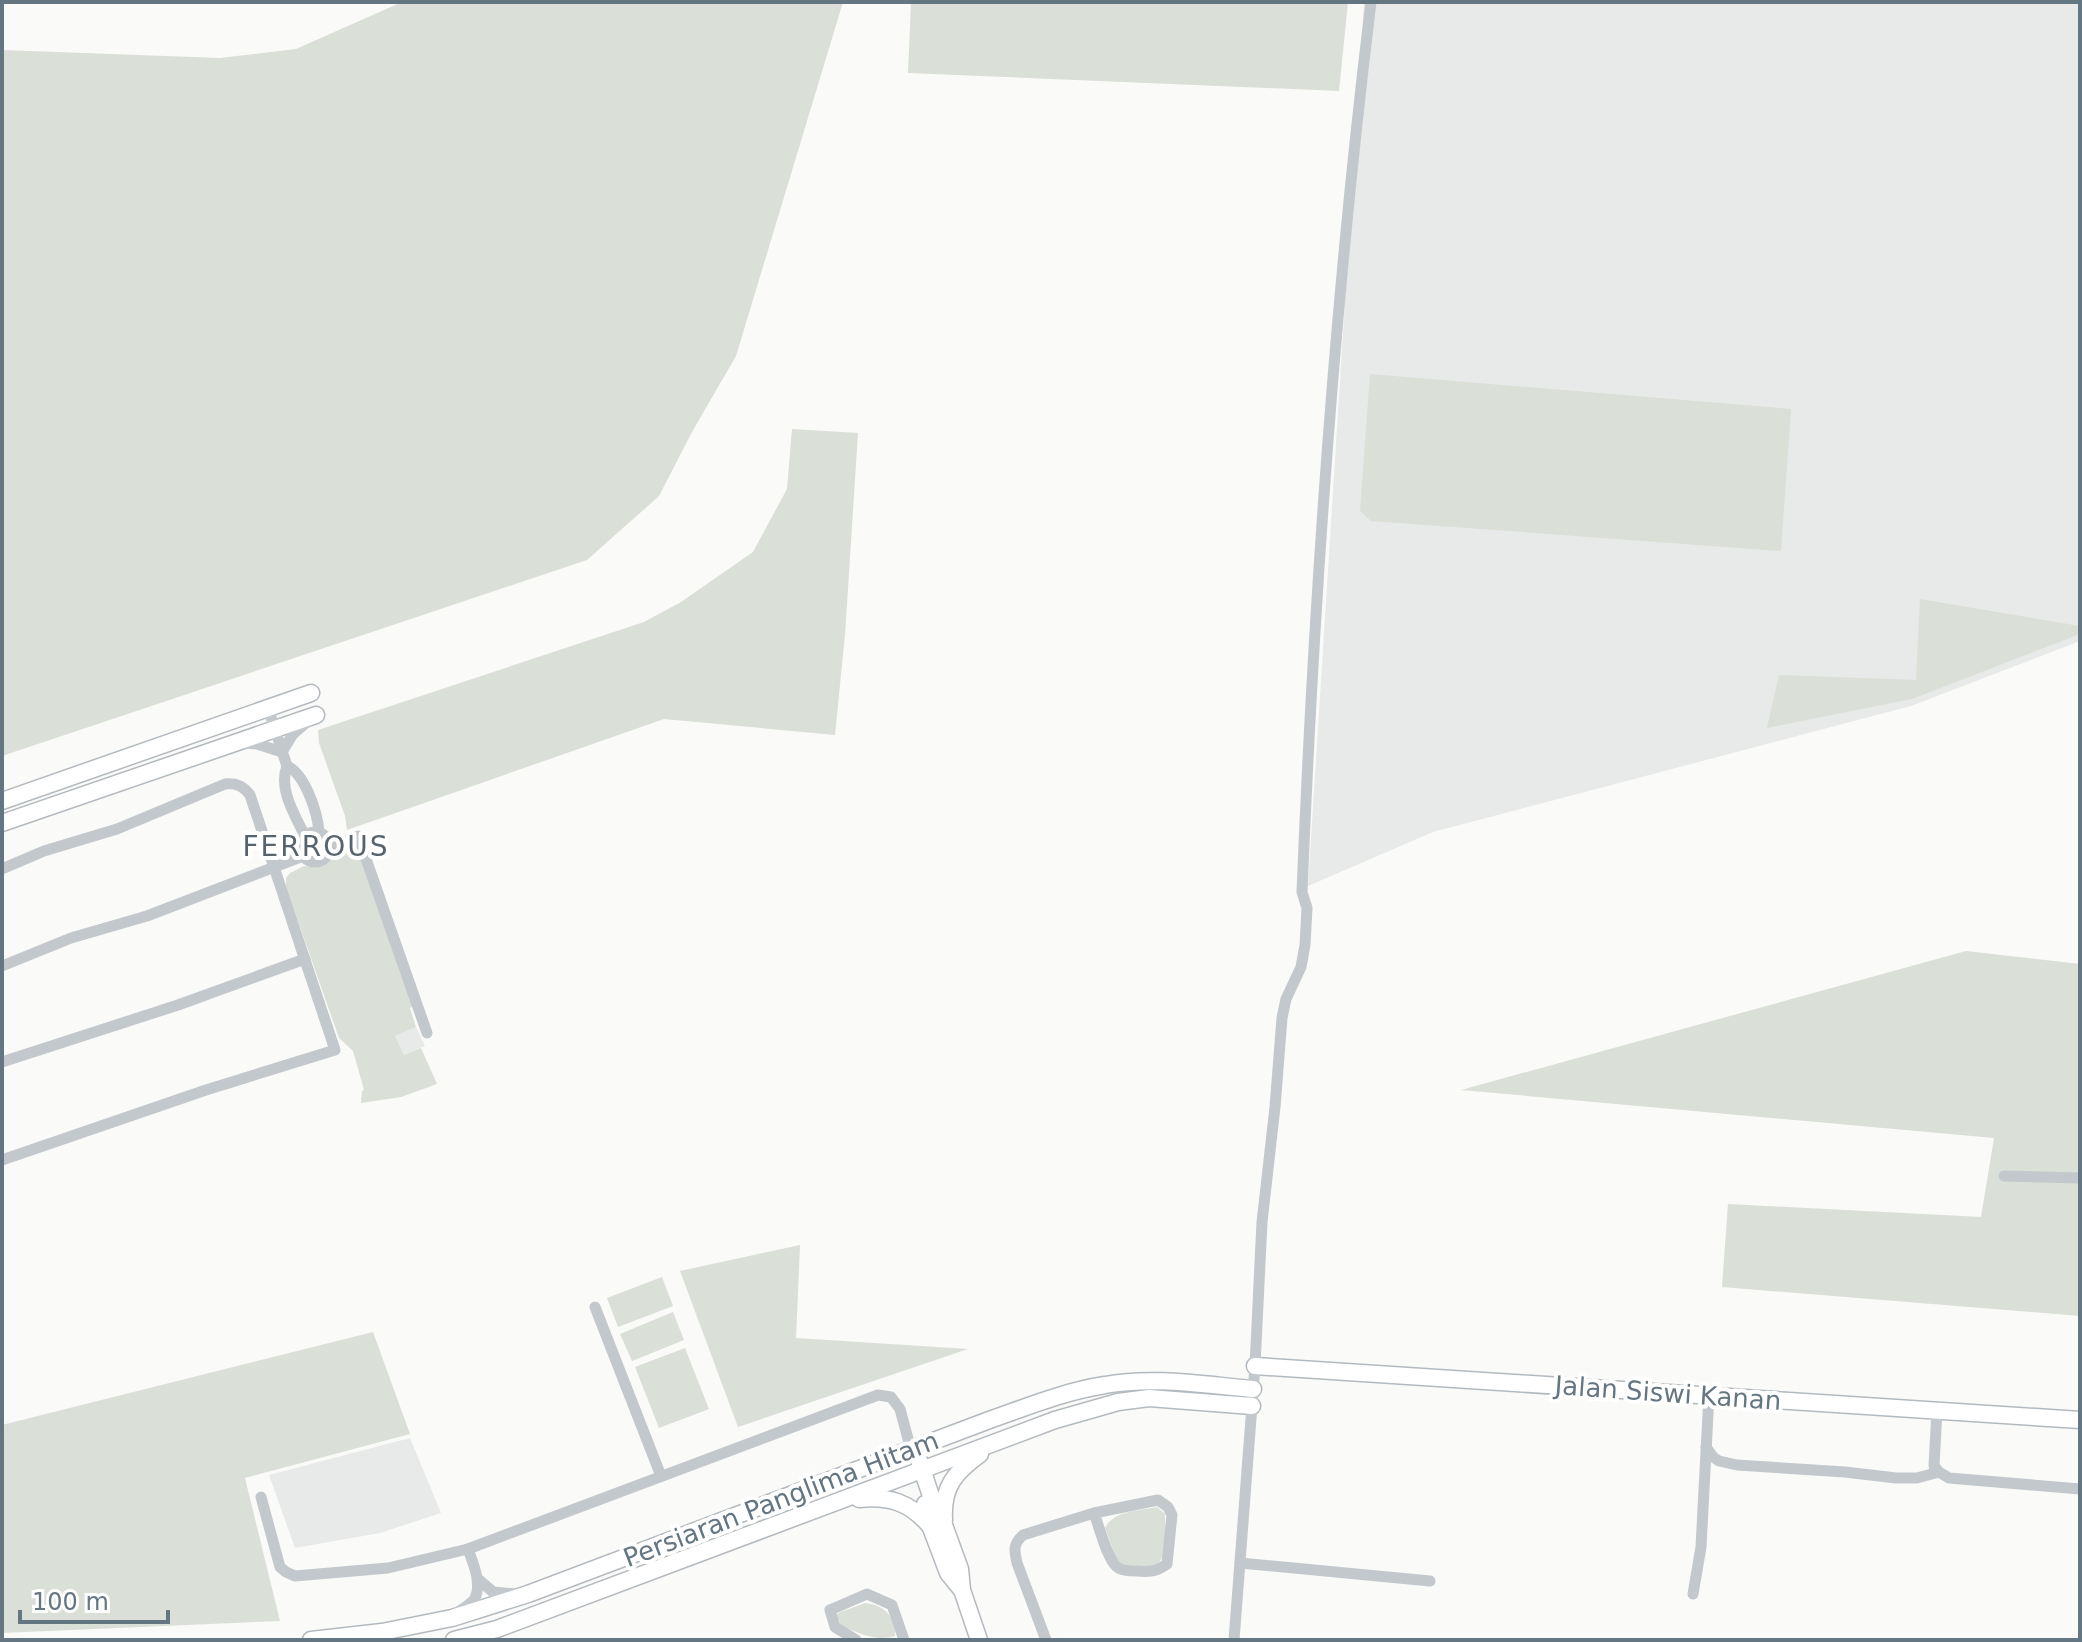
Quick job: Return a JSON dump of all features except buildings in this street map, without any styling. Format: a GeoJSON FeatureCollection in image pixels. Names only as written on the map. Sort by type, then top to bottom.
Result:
{"type":"FeatureCollection","features":[{"type":"Feature","properties":{"kind":"main road"},"geometry":{"type":"LineString","coordinates":[[2,801],[311,693]]}},
{"type":"Feature","properties":{"kind":"main road"},"geometry":{"type":"LineString","coordinates":[[2,823],[316,715]]}},
{"type":"Feature","properties":{"kind":"main road","name":"Jalan Siswi Kanan"},"geometry":{"type":"LineString","coordinates":[[1255,1366],[2080,1420]]}},
{"type":"Feature","properties":{"kind":"main road","name":"Persiaran Panglima Hitam"},"geometry":{"type":"LineString","coordinates":[[311,1640],[382,1632],[452,1618],[528,1594],[1057,1396],[1106,1384],[1147,1382],[1253,1397]]}},
{"type":"Feature","properties":{"kind":"main road","name":"Persiaran Panglima Hitam"},"geometry":{"type":"LineString","coordinates":[[454,1640],[497,1629],[1055,1420],[1118,1402],[1149,1398],[1253,1397]]}},
{"type":"Feature","properties":{"kind":"main road"},"geometry":{"type":"LineString","coordinates":[[938,1526],[950,1481],[963,1465],[998,1441]]}},
{"type":"Feature","properties":{"kind":"main road"},"geometry":{"type":"LineString","coordinates":[[910,1450],[930,1517],[938,1526],[960,1569],[962,1590],[979,1640]]}},
{"type":"Feature","properties":{"kind":"main road"},"geometry":{"type":"LineString","coordinates":[[841,1500],[880,1497],[908,1506],[938,1526]]}},
{"type":"Feature","properties":{"kind":"street"},"geometry":{"type":"LineString","coordinates":[[1234,1640],[1253,1397],[1262,1222],[1282,1018],[1286,999],[1301,967],[1305,945],[1307,908],[1302,892],[1322,532],[1345,226],[1371,2]]}},
{"type":"Feature","properties":{"kind":"street"},"geometry":{"type":"LineString","coordinates":[[268,708],[287,766],[283,776],[288,800],[305,836]]}},
{"type":"Feature","properties":{"kind":"street"},"geometry":{"type":"LineString","coordinates":[[282,752],[293,734],[316,715]]}},
{"type":"Feature","properties":{"kind":"street"},"geometry":{"type":"LineString","coordinates":[[235,743],[257,744],[282,752]]}},
{"type":"Feature","properties":{"kind":"street"},"geometry":{"type":"LineString","coordinates":[[287,766],[297,770],[310,798],[319,833]]}},
{"type":"Feature","properties":{"kind":"street"},"geometry":{"type":"LineString","coordinates":[[2,869],[44,851],[117,829],[225,784],[244,787],[250,795],[335,1050],[192,1094],[2,1160]]}},
{"type":"Feature","properties":{"kind":"street"},"geometry":{"type":"LineString","coordinates":[[319,833],[328,839],[331,848],[328,856],[320,862],[303,856],[300,847],[305,836],[319,833]]}},
{"type":"Feature","properties":{"kind":"street"},"geometry":{"type":"LineString","coordinates":[[331,848],[358,836],[427,1033]]}},
{"type":"Feature","properties":{"kind":"street"},"geometry":{"type":"LineString","coordinates":[[2,966],[71,938],[147,916],[303,856]]}},
{"type":"Feature","properties":{"kind":"street"},"geometry":{"type":"LineString","coordinates":[[2,1062],[178,1005],[305,959]]}},
{"type":"Feature","properties":{"kind":"street"},"geometry":{"type":"LineString","coordinates":[[2004,1176],[2080,1178]]}},
{"type":"Feature","properties":{"kind":"street"},"geometry":{"type":"LineString","coordinates":[[595,1307],[661,1476]]}},
{"type":"Feature","properties":{"kind":"street"},"geometry":{"type":"LineString","coordinates":[[261,1497],[280,1567],[295,1576],[388,1568],[468,1549],[878,1395],[891,1397],[900,1409],[910,1450]]}},
{"type":"Feature","properties":{"kind":"street"},"geometry":{"type":"LineString","coordinates":[[1693,1594],[1701,1547],[1709,1395]]}},
{"type":"Feature","properties":{"kind":"street"},"geometry":{"type":"LineString","coordinates":[[1937,1410],[1934,1466],[1949,1478],[2080,1489]]}},
{"type":"Feature","properties":{"kind":"street"},"geometry":{"type":"LineString","coordinates":[[1706,1447],[1719,1461],[1737,1465],[1896,1478],[1917,1478],[1939,1472]]}},
{"type":"Feature","properties":{"kind":"street"},"geometry":{"type":"LineString","coordinates":[[1046,1640],[1014,1550],[1015,1542],[1023,1535],[1094,1513],[1158,1500],[1168,1507],[1172,1515],[1167,1564],[1149,1572],[1126,1571],[1116,1567],[1094,1513]]}},
{"type":"Feature","properties":{"kind":"street"},"geometry":{"type":"LineString","coordinates":[[468,1549],[478,1579],[493,1592],[528,1594]]}},
{"type":"Feature","properties":{"kind":"street"},"geometry":{"type":"LineString","coordinates":[[1240,1563],[1430,1581]]}},
{"type":"Feature","properties":{"kind":"street"},"geometry":{"type":"LineString","coordinates":[[452,1618],[473,1600],[478,1579]]}},
{"type":"Feature","properties":{"kind":"street"},"geometry":{"type":"LineString","coordinates":[[856,1640],[835,1627],[830,1610],[867,1594],[892,1605],[904,1640]]}},
{"type":"Feature","properties":{"kind":"shaded area"},"geometry":{"type":"Polygon","coordinates":[[[402,2],[843,2],[736,356],[659,496],[587,560],[2,756],[2,50],[220,58],[296,49],[402,2]]]}},
{"type":"Feature","properties":{"kind":"shaded area"},"geometry":{"type":"Polygon","coordinates":[[[911,2],[1348,2],[1339,91],[908,73],[911,2]]]}},
{"type":"Feature","properties":{"kind":"shaded area"},"geometry":{"type":"Polygon","coordinates":[[[1364,2],[2080,2],[2080,641],[1911,706],[1433,832],[1308,886],[1364,2]]]}},
{"type":"Feature","properties":{"kind":"shaded area"},"geometry":{"type":"Polygon","coordinates":[[[1370,374],[1791,409],[1781,551],[1371,521],[1360,511],[1370,374]]]}},
{"type":"Feature","properties":{"kind":"shaded area"},"geometry":{"type":"Polygon","coordinates":[[[792,429],[858,433],[835,735],[664,719],[347,830],[319,743],[318,730],[644,622],[681,602],[753,552],[787,489],[792,429]]]}},
{"type":"Feature","properties":{"kind":"shaded area"},"geometry":{"type":"Polygon","coordinates":[[[1920,599],[2080,626],[2080,634],[1912,699],[1767,728],[1779,675],[1916,680],[1920,599]]]}},
{"type":"Feature","properties":{"kind":"shaded area"},"geometry":{"type":"Polygon","coordinates":[[[356,853],[361,857],[413,1006],[410,1008],[416,1027],[395,1036],[404,1055],[421,1048],[437,1084],[401,1097],[361,1103],[364,1090],[353,1051],[339,1038],[286,887],[286,878],[290,873],[304,866],[318,867],[334,856],[356,853]]]}},
{"type":"Feature","properties":{"kind":"shaded area"},"geometry":{"type":"Polygon","coordinates":[[[1966,951],[2080,964],[2080,1316],[1722,1287],[1728,1204],[1981,1217],[1994,1138],[1461,1090],[1966,951]]]}},
{"type":"Feature","properties":{"kind":"shaded area"},"geometry":{"type":"Polygon","coordinates":[[[416,1027],[425,1046],[404,1055],[395,1036],[416,1027]]]}},
{"type":"Feature","properties":{"kind":"shaded area"},"geometry":{"type":"Polygon","coordinates":[[[800,1245],[796,1338],[968,1349],[738,1427],[680,1271],[800,1245]]]}},
{"type":"Feature","properties":{"kind":"shaded area"},"geometry":{"type":"Polygon","coordinates":[[[662,1277],[673,1306],[618,1327],[607,1298],[662,1277]]]}},
{"type":"Feature","properties":{"kind":"shaded area"},"geometry":{"type":"Polygon","coordinates":[[[673,1312],[684,1340],[632,1361],[620,1334],[673,1312]]]}},
{"type":"Feature","properties":{"kind":"shaded area"},"geometry":{"type":"Polygon","coordinates":[[[373,1332],[410,1434],[245,1478],[280,1621],[2,1633],[2,1425],[373,1332]]]}},
{"type":"Feature","properties":{"kind":"shaded area"},"geometry":{"type":"Polygon","coordinates":[[[685,1348],[709,1409],[659,1428],[635,1367],[685,1348]]]}},
{"type":"Feature","properties":{"kind":"shaded area"},"geometry":{"type":"Polygon","coordinates":[[[410,1438],[441,1513],[380,1533],[295,1548],[269,1475],[410,1438]]]}},
{"type":"Feature","properties":{"kind":"shaded area"},"geometry":{"type":"Polygon","coordinates":[[[1157,1507],[1165,1514],[1162,1558],[1149,1567],[1121,1564],[1117,1561],[1105,1528],[1121,1514],[1157,1507]]]}},
{"type":"Feature","properties":{"kind":"shaded area"},"geometry":{"type":"Polygon","coordinates":[[[865,1603],[878,1606],[891,1617],[895,1636],[874,1637],[841,1625],[838,1613],[865,1603]]]}},
{"type":"Feature","properties":{"kind":"district","name":"FERROUS"},"geometry":{"type":"Point","coordinates":[316,846]}}]}
